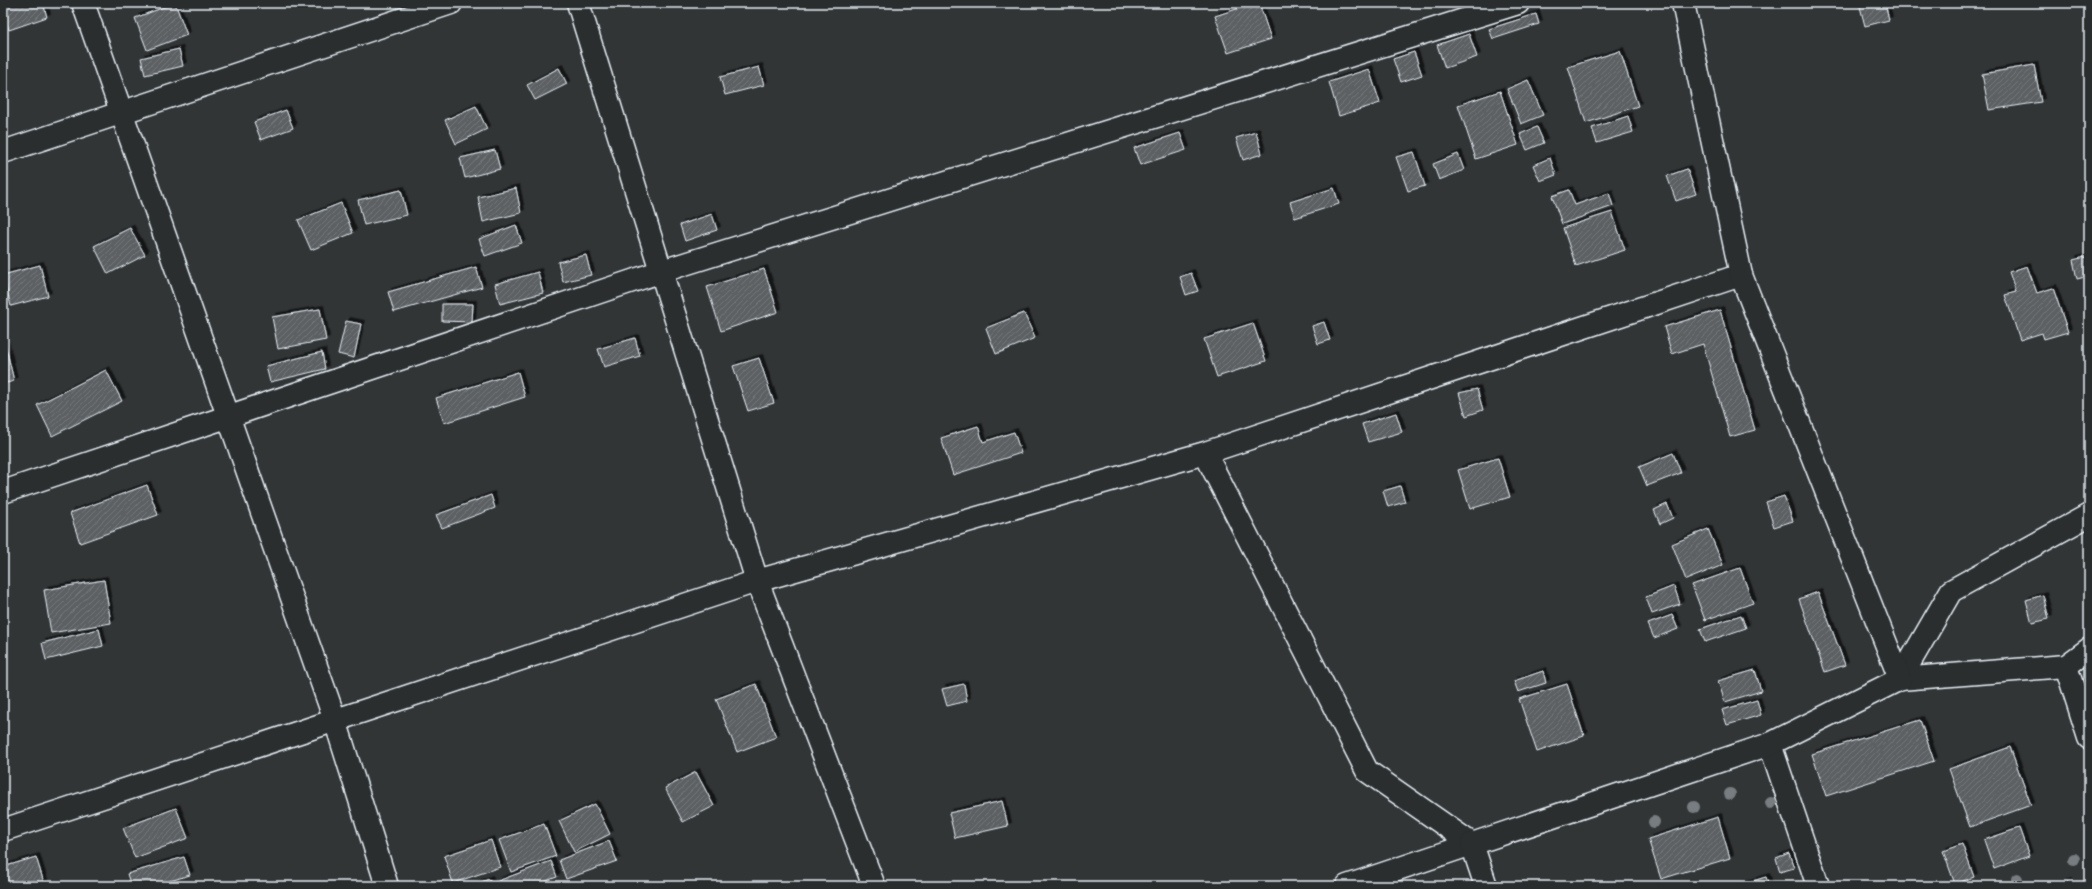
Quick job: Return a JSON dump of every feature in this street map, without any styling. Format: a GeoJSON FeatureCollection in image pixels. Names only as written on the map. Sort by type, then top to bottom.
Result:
{"type":"FeatureCollection","features":[{"type":"Feature","properties":{"kind":"street"},"geometry":{"type":"LineString","coordinates":[[83,3],[335,720],[387,886]]}},
{"type":"Feature","properties":{"kind":"street"},"geometry":{"type":"LineString","coordinates":[[3,152],[451,3]]}},
{"type":"Feature","properties":{"kind":"street"},"geometry":{"type":"LineString","coordinates":[[578,3],[757,581],[874,886]]}},
{"type":"Feature","properties":{"kind":"street"},"geometry":{"type":"LineString","coordinates":[[3,492],[662,271],[1518,3]]}},
{"type":"Feature","properties":{"kind":"street"},"geometry":{"type":"LineString","coordinates":[[1683,3],[1741,275],[1900,679]]}},
{"type":"Feature","properties":{"kind":"street"},"geometry":{"type":"LineString","coordinates":[[3,830],[757,581],[1205,453],[1741,275]]}},
{"type":"Feature","properties":{"kind":"street"},"geometry":{"type":"LineString","coordinates":[[1205,453],[1367,771],[1472,844],[1486,886]]}},
{"type":"Feature","properties":{"kind":"street"},"geometry":{"type":"LineString","coordinates":[[1900,679],[1951,591],[2089,515]]}},
{"type":"Feature","properties":{"kind":"street"},"geometry":{"type":"LineString","coordinates":[[1347,886],[1770,744],[1900,679],[2066,666],[2089,648]]}},
{"type":"Feature","properties":{"kind":"street"},"geometry":{"type":"LineString","coordinates":[[2066,666],[2089,738]]}},
{"type":"Feature","properties":{"kind":"street"},"geometry":{"type":"LineString","coordinates":[[1770,744],[1818,886]]}},
{"type":"Feature","properties":{"kind":"building"},"geometry":{"type":"Polygon","coordinates":[[[3,3],[43,3],[47,17],[9,30],[3,13],[3,3]]]}},
{"type":"Feature","properties":{"kind":"building"},"geometry":{"type":"Polygon","coordinates":[[[175,3],[187,35],[147,50],[135,18],[175,3]]]}},
{"type":"Feature","properties":{"kind":"building"},"geometry":{"type":"Polygon","coordinates":[[[1259,3],[1271,39],[1228,53],[1215,16],[1259,3]]]}},
{"type":"Feature","properties":{"kind":"building"},"geometry":{"type":"Polygon","coordinates":[[[1859,3],[1885,3],[1889,20],[1865,26],[1859,3]]]}},
{"type":"Feature","properties":{"kind":"building"},"geometry":{"type":"Polygon","coordinates":[[[1536,14],[1539,24],[1493,39],[1489,29],[1536,14]]]}},
{"type":"Feature","properties":{"kind":"building"},"geometry":{"type":"Polygon","coordinates":[[[1469,34],[1477,57],[1445,68],[1437,45],[1469,34]]]}},
{"type":"Feature","properties":{"kind":"building"},"geometry":{"type":"Polygon","coordinates":[[[179,49],[183,66],[145,75],[141,58],[179,49]]]}},
{"type":"Feature","properties":{"kind":"building"},"geometry":{"type":"Polygon","coordinates":[[[1620,51],[1638,106],[1586,123],[1568,67],[1620,51]]]}},
{"type":"Feature","properties":{"kind":"building"},"geometry":{"type":"Polygon","coordinates":[[[1414,52],[1422,75],[1401,82],[1393,59],[1414,52]]]}},
{"type":"Feature","properties":{"kind":"building"},"geometry":{"type":"Polygon","coordinates":[[[2034,65],[2041,102],[1989,110],[1982,74],[2034,65]]]}},
{"type":"Feature","properties":{"kind":"building"},"geometry":{"type":"Polygon","coordinates":[[[759,67],[764,85],[725,95],[720,77],[759,67]]]}},
{"type":"Feature","properties":{"kind":"building"},"geometry":{"type":"Polygon","coordinates":[[[559,68],[567,84],[535,100],[527,85],[559,68]]]}},
{"type":"Feature","properties":{"kind":"building"},"geometry":{"type":"Polygon","coordinates":[[[1369,69],[1380,103],[1339,116],[1329,82],[1369,69]]]}},
{"type":"Feature","properties":{"kind":"building"},"geometry":{"type":"Polygon","coordinates":[[[1528,80],[1543,115],[1521,124],[1507,89],[1528,80]]]}},
{"type":"Feature","properties":{"kind":"building"},"geometry":{"type":"Polygon","coordinates":[[[1500,91],[1518,145],[1476,159],[1458,105],[1500,91]]]}},
{"type":"Feature","properties":{"kind":"building"},"geometry":{"type":"Polygon","coordinates":[[[476,106],[487,129],[456,144],[445,120],[476,106]]]}},
{"type":"Feature","properties":{"kind":"building"},"geometry":{"type":"Polygon","coordinates":[[[286,110],[293,128],[261,140],[254,122],[286,110]]]}},
{"type":"Feature","properties":{"kind":"building"},"geometry":{"type":"Polygon","coordinates":[[[1628,116],[1633,132],[1597,143],[1592,128],[1628,116]]]}},
{"type":"Feature","properties":{"kind":"building"},"geometry":{"type":"Polygon","coordinates":[[[1537,127],[1544,143],[1527,150],[1520,134],[1537,127]]]}},
{"type":"Feature","properties":{"kind":"building"},"geometry":{"type":"Polygon","coordinates":[[[1256,132],[1262,154],[1243,160],[1236,138],[1256,132]]]}},
{"type":"Feature","properties":{"kind":"building"},"geometry":{"type":"Polygon","coordinates":[[[1180,133],[1186,150],[1140,165],[1134,148],[1180,133]]]}},
{"type":"Feature","properties":{"kind":"building"},"geometry":{"type":"Polygon","coordinates":[[[495,150],[500,169],[465,178],[460,158],[495,150]]]}},
{"type":"Feature","properties":{"kind":"building"},"geometry":{"type":"Polygon","coordinates":[[[1414,152],[1425,186],[1408,191],[1396,157],[1414,152]]]}},
{"type":"Feature","properties":{"kind":"building"},"geometry":{"type":"Polygon","coordinates":[[[1458,154],[1464,170],[1439,180],[1433,164],[1458,154]]]}},
{"type":"Feature","properties":{"kind":"building"},"geometry":{"type":"Polygon","coordinates":[[[1550,158],[1556,175],[1540,181],[1533,165],[1550,158]]]}},
{"type":"Feature","properties":{"kind":"building"},"geometry":{"type":"Polygon","coordinates":[[[1687,169],[1696,194],[1676,201],[1667,176],[1687,169]]]}},
{"type":"Feature","properties":{"kind":"building"},"geometry":{"type":"Polygon","coordinates":[[[516,188],[521,213],[483,222],[478,197],[516,188]]]}},
{"type":"Feature","properties":{"kind":"building"},"geometry":{"type":"Polygon","coordinates":[[[1334,188],[1339,204],[1295,218],[1290,202],[1334,188]]]}},
{"type":"Feature","properties":{"kind":"building"},"geometry":{"type":"Polygon","coordinates":[[[401,190],[407,215],[364,225],[358,200],[401,190]]]}},
{"type":"Feature","properties":{"kind":"building"},"geometry":{"type":"Polygon","coordinates":[[[1569,190],[1575,205],[1609,193],[1613,206],[1562,224],[1552,196],[1569,190]]]}},
{"type":"Feature","properties":{"kind":"building"},"geometry":{"type":"Polygon","coordinates":[[[341,203],[353,233],[311,250],[298,220],[341,203]]]}},
{"type":"Feature","properties":{"kind":"building"},"geometry":{"type":"Polygon","coordinates":[[[1612,212],[1625,250],[1576,266],[1563,228],[1612,212]]]}},
{"type":"Feature","properties":{"kind":"building"},"geometry":{"type":"Polygon","coordinates":[[[712,214],[717,230],[685,241],[680,225],[712,214]]]}},
{"type":"Feature","properties":{"kind":"building"},"geometry":{"type":"Polygon","coordinates":[[[516,225],[522,243],[485,256],[479,239],[516,225]]]}},
{"type":"Feature","properties":{"kind":"building"},"geometry":{"type":"Polygon","coordinates":[[[130,228],[145,255],[108,274],[94,246],[130,228]]]}},
{"type":"Feature","properties":{"kind":"building"},"geometry":{"type":"Polygon","coordinates":[[[586,255],[591,275],[563,282],[558,262],[586,255]]]}},
{"type":"Feature","properties":{"kind":"building"},"geometry":{"type":"Polygon","coordinates":[[[2089,256],[2089,276],[2077,279],[2073,260],[2089,256]]]}},
{"type":"Feature","properties":{"kind":"building"},"geometry":{"type":"Polygon","coordinates":[[[40,265],[48,296],[11,306],[3,275],[40,265]]]}},
{"type":"Feature","properties":{"kind":"building"},"geometry":{"type":"Polygon","coordinates":[[[2027,266],[2037,293],[2053,288],[2068,332],[2044,339],[2042,333],[2020,340],[2005,295],[2016,292],[2009,272],[2027,266]]]}},
{"type":"Feature","properties":{"kind":"building"},"geometry":{"type":"Polygon","coordinates":[[[476,267],[482,287],[394,312],[388,292],[476,267]]]}},
{"type":"Feature","properties":{"kind":"building"},"geometry":{"type":"Polygon","coordinates":[[[764,269],[778,312],[721,331],[707,287],[764,269]]]}},
{"type":"Feature","properties":{"kind":"building"},"geometry":{"type":"Polygon","coordinates":[[[538,272],[543,293],[500,304],[495,284],[538,272]]]}},
{"type":"Feature","properties":{"kind":"building"},"geometry":{"type":"Polygon","coordinates":[[[1191,273],[1198,291],[1186,295],[1180,277],[1191,273]]]}},
{"type":"Feature","properties":{"kind":"building"},"geometry":{"type":"Polygon","coordinates":[[[442,304],[473,304],[472,322],[442,321],[442,304]]]}},
{"type":"Feature","properties":{"kind":"building"},"geometry":{"type":"Polygon","coordinates":[[[320,309],[326,340],[278,349],[272,317],[320,309]]]}},
{"type":"Feature","properties":{"kind":"building"},"geometry":{"type":"Polygon","coordinates":[[[1720,310],[1755,430],[1730,437],[1703,344],[1672,354],[1664,327],[1720,310]]]}},
{"type":"Feature","properties":{"kind":"building"},"geometry":{"type":"Polygon","coordinates":[[[1024,313],[1035,338],[996,354],[986,328],[1024,313]]]}},
{"type":"Feature","properties":{"kind":"building"},"geometry":{"type":"Polygon","coordinates":[[[346,321],[361,324],[354,358],[338,354],[346,321]]]}},
{"type":"Feature","properties":{"kind":"building"},"geometry":{"type":"Polygon","coordinates":[[[1324,322],[1330,340],[1318,344],[1312,326],[1324,322]]]}},
{"type":"Feature","properties":{"kind":"building"},"geometry":{"type":"Polygon","coordinates":[[[1253,323],[1266,361],[1217,377],[1204,339],[1253,323]]]}},
{"type":"Feature","properties":{"kind":"building"},"geometry":{"type":"Polygon","coordinates":[[[3,335],[14,381],[3,384],[3,335]]]}},
{"type":"Feature","properties":{"kind":"building"},"geometry":{"type":"Polygon","coordinates":[[[635,338],[640,356],[604,367],[598,349],[635,338]]]}},
{"type":"Feature","properties":{"kind":"building"},"geometry":{"type":"Polygon","coordinates":[[[322,352],[325,369],[270,382],[266,366],[322,352]]]}},
{"type":"Feature","properties":{"kind":"building"},"geometry":{"type":"Polygon","coordinates":[[[759,358],[774,403],[748,411],[733,366],[759,358]]]}},
{"type":"Feature","properties":{"kind":"building"},"geometry":{"type":"Polygon","coordinates":[[[106,370],[122,401],[52,436],[37,405],[106,370]]]}},
{"type":"Feature","properties":{"kind":"building"},"geometry":{"type":"Polygon","coordinates":[[[518,372],[525,397],[444,423],[436,398],[518,372]]]}},
{"type":"Feature","properties":{"kind":"building"},"geometry":{"type":"Polygon","coordinates":[[[1477,389],[1483,410],[1466,416],[1459,393],[1477,389]]]}},
{"type":"Feature","properties":{"kind":"building"},"geometry":{"type":"Polygon","coordinates":[[[1396,413],[1402,432],[1368,442],[1362,424],[1396,413]]]}},
{"type":"Feature","properties":{"kind":"building"},"geometry":{"type":"Polygon","coordinates":[[[978,426],[983,442],[1014,432],[1021,453],[953,475],[941,438],[978,426]]]}},
{"type":"Feature","properties":{"kind":"building"},"geometry":{"type":"Polygon","coordinates":[[[1673,453],[1681,473],[1647,486],[1639,467],[1673,453]]]}},
{"type":"Feature","properties":{"kind":"building"},"geometry":{"type":"Polygon","coordinates":[[[1498,458],[1510,497],[1470,509],[1458,470],[1498,458]]]}},
{"type":"Feature","properties":{"kind":"building"},"geometry":{"type":"Polygon","coordinates":[[[147,485],[158,515],[80,543],[70,513],[147,485]]]}},
{"type":"Feature","properties":{"kind":"building"},"geometry":{"type":"Polygon","coordinates":[[[1400,486],[1405,502],[1388,507],[1383,491],[1400,486]]]}},
{"type":"Feature","properties":{"kind":"building"},"geometry":{"type":"Polygon","coordinates":[[[491,495],[495,508],[442,528],[436,515],[491,495]]]}},
{"type":"Feature","properties":{"kind":"building"},"geometry":{"type":"Polygon","coordinates":[[[1784,496],[1793,521],[1774,527],[1766,502],[1784,496]]]}},
{"type":"Feature","properties":{"kind":"building"},"geometry":{"type":"Polygon","coordinates":[[[1667,504],[1673,518],[1660,524],[1654,510],[1667,504]]]}},
{"type":"Feature","properties":{"kind":"building"},"geometry":{"type":"Polygon","coordinates":[[[1708,529],[1723,565],[1686,580],[1672,544],[1708,529]]]}},
{"type":"Feature","properties":{"kind":"building"},"geometry":{"type":"Polygon","coordinates":[[[1740,568],[1753,603],[1705,620],[1692,585],[1740,568]]]}},
{"type":"Feature","properties":{"kind":"building"},"geometry":{"type":"Polygon","coordinates":[[[104,580],[111,623],[51,633],[44,590],[104,580]]]}},
{"type":"Feature","properties":{"kind":"building"},"geometry":{"type":"Polygon","coordinates":[[[1674,586],[1680,604],[1652,614],[1646,597],[1674,586]]]}},
{"type":"Feature","properties":{"kind":"building"},"geometry":{"type":"Polygon","coordinates":[[[1818,592],[1845,665],[1825,672],[1799,599],[1818,592]]]}},
{"type":"Feature","properties":{"kind":"building"},"geometry":{"type":"Polygon","coordinates":[[[2043,595],[2049,619],[2032,623],[2026,600],[2043,595]]]}},
{"type":"Feature","properties":{"kind":"building"},"geometry":{"type":"Polygon","coordinates":[[[1672,615],[1678,629],[1654,638],[1648,624],[1672,615]]]}},
{"type":"Feature","properties":{"kind":"building"},"geometry":{"type":"Polygon","coordinates":[[[1741,615],[1746,628],[1705,642],[1700,629],[1741,615]]]}},
{"type":"Feature","properties":{"kind":"building"},"geometry":{"type":"Polygon","coordinates":[[[99,629],[103,646],[46,660],[42,643],[99,629]]]}},
{"type":"Feature","properties":{"kind":"building"},"geometry":{"type":"Polygon","coordinates":[[[1755,670],[1761,691],[1725,702],[1718,681],[1755,670]]]}},
{"type":"Feature","properties":{"kind":"building"},"geometry":{"type":"Polygon","coordinates":[[[1543,671],[1546,683],[1518,692],[1514,681],[1543,671]]]}},
{"type":"Feature","properties":{"kind":"building"},"geometry":{"type":"Polygon","coordinates":[[[756,684],[776,737],[737,752],[716,699],[756,684]]]}},
{"type":"Feature","properties":{"kind":"building"},"geometry":{"type":"Polygon","coordinates":[[[964,684],[967,701],[947,706],[942,689],[964,684]]]}},
{"type":"Feature","properties":{"kind":"building"},"geometry":{"type":"Polygon","coordinates":[[[1567,684],[1584,736],[1537,752],[1519,699],[1567,684]]]}},
{"type":"Feature","properties":{"kind":"building"},"geometry":{"type":"Polygon","coordinates":[[[1757,700],[1761,715],[1727,725],[1722,710],[1757,700]]]}},
{"type":"Feature","properties":{"kind":"building"},"geometry":{"type":"Polygon","coordinates":[[[1920,720],[1934,761],[1826,796],[1812,754],[1920,720]]]}},
{"type":"Feature","properties":{"kind":"building"},"geometry":{"type":"Polygon","coordinates":[[[2010,747],[2031,805],[1970,827],[1949,769],[2010,747]]]}},
{"type":"Feature","properties":{"kind":"building"},"geometry":{"type":"Polygon","coordinates":[[[696,772],[714,806],[683,822],[665,788],[696,772]]]}},
{"type":"Feature","properties":{"kind":"building"},"geometry":{"type":"Polygon","coordinates":[[[1002,801],[1008,826],[955,838],[949,813],[1002,801]]]}},
{"type":"Feature","properties":{"kind":"building"},"geometry":{"type":"Polygon","coordinates":[[[595,804],[610,834],[574,852],[559,821],[595,804]]]}},
{"type":"Feature","properties":{"kind":"building"},"geometry":{"type":"Polygon","coordinates":[[[176,808],[188,838],[135,858],[123,828],[176,808]]]}},
{"type":"Feature","properties":{"kind":"building"},"geometry":{"type":"Polygon","coordinates":[[[1718,817],[1730,858],[1661,879],[1648,839],[1718,817]]]}},
{"type":"Feature","properties":{"kind":"building"},"geometry":{"type":"Polygon","coordinates":[[[544,824],[556,856],[511,872],[499,840],[544,824]]]}},
{"type":"Feature","properties":{"kind":"building"},"geometry":{"type":"Polygon","coordinates":[[[2019,828],[2029,856],[1994,869],[1984,840],[2019,828]]]}},
{"type":"Feature","properties":{"kind":"building"},"geometry":{"type":"Polygon","coordinates":[[[491,840],[500,867],[453,883],[444,856],[491,840]]]}},
{"type":"Feature","properties":{"kind":"building"},"geometry":{"type":"Polygon","coordinates":[[[609,841],[617,861],[566,879],[559,860],[609,841]]]}},
{"type":"Feature","properties":{"kind":"building"},"geometry":{"type":"Polygon","coordinates":[[[1962,844],[1974,877],[1955,884],[1943,851],[1962,844]]]}},
{"type":"Feature","properties":{"kind":"building"},"geometry":{"type":"Polygon","coordinates":[[[1789,853],[1794,868],[1780,872],[1776,858],[1789,853]]]}},
{"type":"Feature","properties":{"kind":"building"},"geometry":{"type":"Polygon","coordinates":[[[36,857],[45,886],[3,886],[3,867],[36,857]]]}},
{"type":"Feature","properties":{"kind":"building"},"geometry":{"type":"Polygon","coordinates":[[[184,857],[190,875],[153,886],[131,886],[127,874],[184,857]]]}},
{"type":"Feature","properties":{"kind":"building"},"geometry":{"type":"Polygon","coordinates":[[[551,861],[557,877],[532,886],[500,886],[498,881],[551,861]]]}},
{"type":"Feature","properties":{"kind":"building"},"geometry":{"type":"Polygon","coordinates":[[[1766,877],[1769,886],[1736,886],[1766,877]]]}},
{"type":"Feature","properties":{"kind":"building"},"geometry":{"type":"Polygon","coordinates":[[[489,879],[492,886],[472,886],[489,879]]]}},
{"type":"Feature","properties":{"kind":"building"},"geometry":{"type":"Polygon","coordinates":[[[2069,882],[2071,886],[2055,886],[2069,882]]]}}]}
